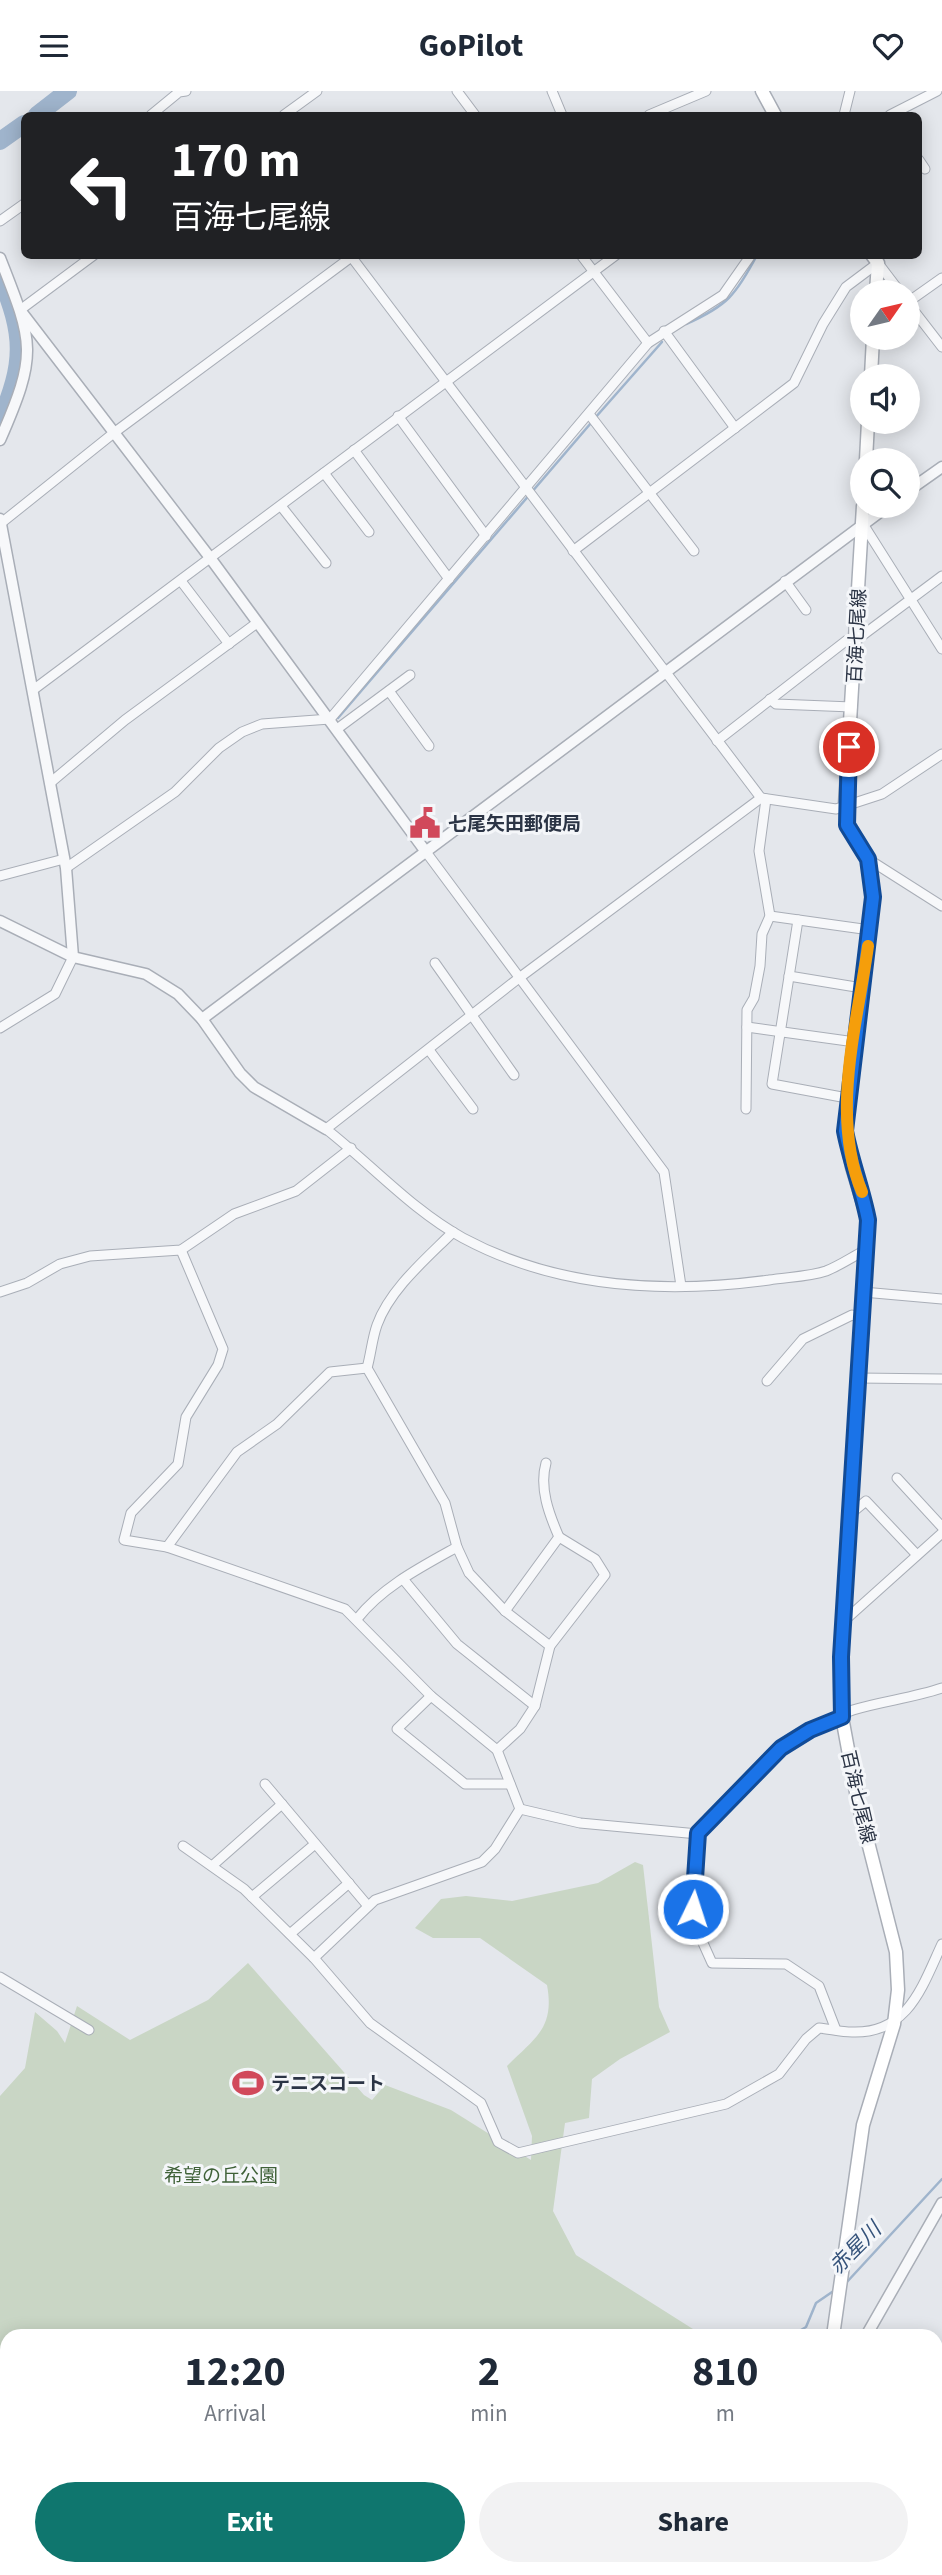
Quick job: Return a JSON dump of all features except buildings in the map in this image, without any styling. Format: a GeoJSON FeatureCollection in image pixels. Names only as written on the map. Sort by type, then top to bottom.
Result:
{"type":"FeatureCollection","features":[{"type":"Feature","properties":{"kind":"main road"},"geometry":{"type":"LineString","coordinates":[[762,91],[773,112]]}},
{"type":"Feature","properties":{"kind":"main road"},"geometry":{"type":"LineString","coordinates":[[875,259],[876,280]]}},
{"type":"Feature","properties":{"kind":"main road","name":"百海七尾線"},"geometry":{"type":"LineString","coordinates":[[834,2329],[863,2125],[894,2024],[898,1990],[896,1952],[858,1803],[842,1717],[849,1515],[868,1220],[863,1195],[852,1167],[845,1131],[873,897],[868,859],[847,825],[845,805],[863,518]]}},
{"type":"Feature","properties":{"kind":"street"},"geometry":{"type":"LineString","coordinates":[[155,112],[179,92],[186,91]]}},
{"type":"Feature","properties":{"kind":"street"},"geometry":{"type":"LineString","coordinates":[[288,112],[317,91]]}},
{"type":"Feature","properties":{"kind":"street"},"geometry":{"type":"LineString","coordinates":[[457,91],[473,112]]}},
{"type":"Feature","properties":{"kind":"street"},"geometry":{"type":"LineString","coordinates":[[552,91],[561,112]]}},
{"type":"Feature","properties":{"kind":"street"},"geometry":{"type":"LineString","coordinates":[[656,112],[706,91]]}},
{"type":"Feature","properties":{"kind":"street"},"geometry":{"type":"LineString","coordinates":[[845,112],[850,91]]}},
{"type":"Feature","properties":{"kind":"street"},"geometry":{"type":"LineString","coordinates":[[896,112],[937,91]]}},
{"type":"Feature","properties":{"kind":"street"},"geometry":{"type":"LineString","coordinates":[[922,164],[925,169]]}},
{"type":"Feature","properties":{"kind":"street"},"geometry":{"type":"LineString","coordinates":[[0,221],[21,206]]}},
{"type":"Feature","properties":{"kind":"street"},"geometry":{"type":"LineString","coordinates":[[0,258],[27,329],[29,360],[22,390],[0,440]]}},
{"type":"Feature","properties":{"kind":"street"},"geometry":{"type":"LineString","coordinates":[[20,310],[89,259]]}},
{"type":"Feature","properties":{"kind":"street"},"geometry":{"type":"LineString","coordinates":[[0,1028],[55,994],[73,957],[65,864],[0,522],[115,432],[348,259]]}},
{"type":"Feature","properties":{"kind":"street"},"geometry":{"type":"LineString","coordinates":[[354,259],[665,674],[764,799],[836,809],[882,794],[942,754]]}},
{"type":"Feature","properties":{"kind":"street"},"geometry":{"type":"LineString","coordinates":[[584,259],[648,343]]}},
{"type":"Feature","properties":{"kind":"street"},"geometry":{"type":"LineString","coordinates":[[33,691],[611,259]]}},
{"type":"Feature","properties":{"kind":"street"},"geometry":{"type":"LineString","coordinates":[[0,876],[65,864],[175,792],[219,748],[242,732],[262,724],[330,719],[486,536],[529,492],[648,343],[723,295],[748,259]]}},
{"type":"Feature","properties":{"kind":"street"},"geometry":{"type":"LineString","coordinates":[[573,551],[794,383],[823,324],[846,286],[875,259],[891,280]]}},
{"type":"Feature","properties":{"kind":"street"},"geometry":{"type":"LineString","coordinates":[[920,294],[942,278]]}},
{"type":"Feature","properties":{"kind":"street"},"geometry":{"type":"LineString","coordinates":[[20,310],[211,559],[313,701],[338,729],[664,1172],[681,1286]]}},
{"type":"Feature","properties":{"kind":"street"},"geometry":{"type":"LineString","coordinates":[[920,318],[942,347]]}},
{"type":"Feature","properties":{"kind":"street"},"geometry":{"type":"LineString","coordinates":[[664,331],[736,428]]}},
{"type":"Feature","properties":{"kind":"street"},"geometry":{"type":"LineString","coordinates":[[589,414],[694,551]]}},
{"type":"Feature","properties":{"kind":"street"},"geometry":{"type":"LineString","coordinates":[[398,417],[486,536]]}},
{"type":"Feature","properties":{"kind":"street"},"geometry":{"type":"LineString","coordinates":[[354,450],[449,579]]}},
{"type":"Feature","properties":{"kind":"street"},"geometry":{"type":"LineString","coordinates":[[920,483],[942,467]]}},
{"type":"Feature","properties":{"kind":"street"},"geometry":{"type":"LineString","coordinates":[[324,473],[369,532]]}},
{"type":"Feature","properties":{"kind":"street"},"geometry":{"type":"LineString","coordinates":[[281,506],[326,563]]}},
{"type":"Feature","properties":{"kind":"street"},"geometry":{"type":"LineString","coordinates":[[202,1019],[871,518]]}},
{"type":"Feature","properties":{"kind":"street"},"geometry":{"type":"LineString","coordinates":[[863,524],[942,649]]}},
{"type":"Feature","properties":{"kind":"street"},"geometry":{"type":"LineString","coordinates":[[717,741],[770,699],[942,576]]}},
{"type":"Feature","properties":{"kind":"street"},"geometry":{"type":"LineString","coordinates":[[181,581],[229,644]]}},
{"type":"Feature","properties":{"kind":"street"},"geometry":{"type":"LineString","coordinates":[[785,581],[806,610]]}},
{"type":"Feature","properties":{"kind":"street"},"geometry":{"type":"LineString","coordinates":[[50,783],[125,720],[257,623]]}},
{"type":"Feature","properties":{"kind":"street"},"geometry":{"type":"LineString","coordinates":[[338,729],[410,675]]}},
{"type":"Feature","properties":{"kind":"street"},"geometry":{"type":"LineString","coordinates":[[389,691],[429,747]]}},
{"type":"Feature","properties":{"kind":"street"},"geometry":{"type":"LineString","coordinates":[[770,699],[776,704],[852,707]]}},
{"type":"Feature","properties":{"kind":"street"},"geometry":{"type":"LineString","coordinates":[[746,1109],[747,1010],[754,998],[761,966],[762,934],[770,916],[759,851],[764,799]]}},
{"type":"Feature","properties":{"kind":"street"},"geometry":{"type":"LineString","coordinates":[[326,1129],[519,978],[764,799]]}},
{"type":"Feature","properties":{"kind":"street"},"geometry":{"type":"LineString","coordinates":[[868,859],[942,906]]}},
{"type":"Feature","properties":{"kind":"street"},"geometry":{"type":"LineString","coordinates":[[770,916],[870,930]]}},
{"type":"Feature","properties":{"kind":"street"},"geometry":{"type":"LineString","coordinates":[[798,920],[772,1084],[847,1098]]}},
{"type":"Feature","properties":{"kind":"street"},"geometry":{"type":"LineString","coordinates":[[0,921],[73,957],[146,974],[178,994],[202,1019],[240,1073],[254,1087],[326,1129],[431,1218],[453,1232],[524,1262],[573,1277],[622,1286],[681,1286],[742,1283],[811,1274],[826,1271],[864,1251]]}},
{"type":"Feature","properties":{"kind":"street"},"geometry":{"type":"LineString","coordinates":[[435,963],[514,1075]]}},
{"type":"Feature","properties":{"kind":"street"},"geometry":{"type":"LineString","coordinates":[[789,976],[862,988]]}},
{"type":"Feature","properties":{"kind":"street"},"geometry":{"type":"LineString","coordinates":[[747,1027],[855,1042]]}},
{"type":"Feature","properties":{"kind":"street"},"geometry":{"type":"LineString","coordinates":[[429,1050],[472,1109]]}},
{"type":"Feature","properties":{"kind":"street"},"geometry":{"type":"LineString","coordinates":[[0,1292],[27,1283],[60,1264],[90,1256],[181,1250],[234,1214],[296,1191],[351,1148]]}},
{"type":"Feature","properties":{"kind":"street"},"geometry":{"type":"LineString","coordinates":[[453,1232],[400,1287],[386,1308],[376,1327],[367,1368],[445,1503],[457,1547],[469,1573],[505,1612],[551,1646]]}},
{"type":"Feature","properties":{"kind":"street"},"geometry":{"type":"LineString","coordinates":[[181,1250],[223,1349],[218,1365],[186,1417],[178,1464],[131,1513],[124,1540],[167,1547],[345,1609],[358,1619],[432,1696],[497,1750],[520,1809]]}},
{"type":"Feature","properties":{"kind":"street"},"geometry":{"type":"LineString","coordinates":[[863,1292],[942,1299]]}},
{"type":"Feature","properties":{"kind":"street"},"geometry":{"type":"LineString","coordinates":[[767,1381],[803,1339],[852,1315],[862,1319]]}},
{"type":"Feature","properties":{"kind":"street"},"geometry":{"type":"LineString","coordinates":[[167,1547],[237,1452],[276,1424],[330,1372],[367,1368]]}},
{"type":"Feature","properties":{"kind":"street"},"geometry":{"type":"LineString","coordinates":[[858,1378],[942,1379]]}},
{"type":"Feature","properties":{"kind":"street"},"geometry":{"type":"LineString","coordinates":[[497,1750],[520,1729],[535,1706],[551,1646],[605,1575],[595,1559],[559,1537],[548,1509],[543,1474],[546,1463]]}},
{"type":"Feature","properties":{"kind":"street"},"geometry":{"type":"LineString","coordinates":[[897,1478],[942,1527]]}},
{"type":"Feature","properties":{"kind":"street"},"geometry":{"type":"LineString","coordinates":[[849,1515],[866,1501],[917,1555]]}},
{"type":"Feature","properties":{"kind":"street"},"geometry":{"type":"LineString","coordinates":[[844,1622],[942,1533]]}},
{"type":"Feature","properties":{"kind":"street"},"geometry":{"type":"LineString","coordinates":[[505,1612],[559,1537]]}},
{"type":"Feature","properties":{"kind":"street"},"geometry":{"type":"LineString","coordinates":[[358,1619],[370,1602],[457,1547]]}},
{"type":"Feature","properties":{"kind":"street"},"geometry":{"type":"LineString","coordinates":[[403,1579],[457,1644],[535,1706]]}},
{"type":"Feature","properties":{"kind":"street"},"geometry":{"type":"LineString","coordinates":[[835,2030],[818,1986],[786,1964],[712,1963],[694,1923],[698,1833],[781,1748],[810,1730],[850,1711],[942,1688]]}},
{"type":"Feature","properties":{"kind":"street"},"geometry":{"type":"LineString","coordinates":[[432,1696],[397,1729],[465,1784],[510,1784]]}},
{"type":"Feature","properties":{"kind":"street"},"geometry":{"type":"LineString","coordinates":[[265,1784],[368,1906]]}},
{"type":"Feature","properties":{"kind":"street"},"geometry":{"type":"LineString","coordinates":[[212,1866],[282,1804]]}},
{"type":"Feature","properties":{"kind":"street"},"geometry":{"type":"LineString","coordinates":[[520,1809],[580,1823],[698,1833]]}},
{"type":"Feature","properties":{"kind":"street"},"geometry":{"type":"LineString","coordinates":[[314,1958],[375,1900],[482,1862],[495,1849],[520,1809]]}},
{"type":"Feature","properties":{"kind":"street"},"geometry":{"type":"LineString","coordinates":[[252,1897],[315,1843]]}},
{"type":"Feature","properties":{"kind":"street"},"geometry":{"type":"LineString","coordinates":[[183,1846],[252,1897],[314,1958],[370,2023],[481,2103],[498,2142],[518,2153],[726,2104],[771,2080],[806,2039],[820,2028],[853,2033],[894,2024],[916,1996],[939,1958],[942,1944]]}},
{"type":"Feature","properties":{"kind":"street"},"geometry":{"type":"LineString","coordinates":[[290,1934],[349,1883]]}},
{"type":"Feature","properties":{"kind":"street"},"geometry":{"type":"LineString","coordinates":[[0,1977],[89,2031]]}},
{"type":"Feature","properties":{"kind":"street"},"geometry":{"type":"LineString","coordinates":[[870,2329],[942,2203]]}},
{"type":"Feature","properties":{"kind":"green space","name":"希望の丘公園"},"geometry":{"type":"Polygon","coordinates":[[[635,1862],[643,1865],[659,2007],[670,2032],[620,2059],[592,2079],[589,2118],[565,2123],[553,2211],[576,2255],[693,2329],[0,2329],[0,2096],[25,2068],[35,2012],[57,2031],[65,2043],[77,2006],[130,2040],[208,2000],[248,1963],[364,2095],[372,2100],[385,2085],[451,2110],[531,2160],[532,2136],[507,2066],[534,2039],[545,2022],[549,2000],[547,1985],[480,1938],[433,1938],[415,1928],[441,1899],[466,1896],[512,1901],[598,1883],[635,1862]]]}},
{"type":"Feature","properties":{"kind":"waterway"},"geometry":{"type":"LineString","coordinates":[[41,112],[68,91]]}},
{"type":"Feature","properties":{"kind":"waterway"},"geometry":{"type":"LineString","coordinates":[[0,141],[21,126]]}},
{"type":"Feature","properties":{"kind":"waterway"},"geometry":{"type":"LineString","coordinates":[[686,324],[729,298],[755,259]]}},
{"type":"Feature","properties":{"kind":"waterway"},"geometry":{"type":"LineString","coordinates":[[0,276],[14,316],[19,349],[14,382],[0,421]]}},
{"type":"Feature","properties":{"kind":"waterway"},"geometry":{"type":"LineString","coordinates":[[595,418],[662,342]]}},
{"type":"Feature","properties":{"kind":"waterway"},"geometry":{"type":"LineString","coordinates":[[338,718],[591,423]]}},
{"type":"Feature","properties":{"kind":"waterway","name":"赤星川"},"geometry":{"type":"LineString","coordinates":[[846,2283],[942,2179]]}},
{"type":"Feature","properties":{"kind":"waterway","name":"赤星川"},"geometry":{"type":"LineString","coordinates":[[803,2329],[816,2303],[835,2290]]}},
{"type":"Feature","properties":{"kind":"slow traffic"},"geometry":{"type":"LineString","coordinates":[[862,1192],[852,1167],[845,1131],[848,1089],[868,946]]}},
{"type":"Feature","properties":{"kind":"place","name":"七尾矢田郵便局"},"geometry":{"type":"Point","coordinates":[425,823]}},
{"type":"Feature","properties":{"kind":"place","name":"テニスコート"},"geometry":{"type":"Point","coordinates":[248,2083]}},
{"type":"Feature","properties":{"kind":"route"},"geometry":{"type":"LineString","coordinates":[[693,1909],[698,1833],[781,1748],[810,1730],[842,1717],[841,1657],[868,1220],[863,1195],[852,1167],[845,1131],[873,897],[868,859],[847,825],[845,805],[849,747]]}}]}
